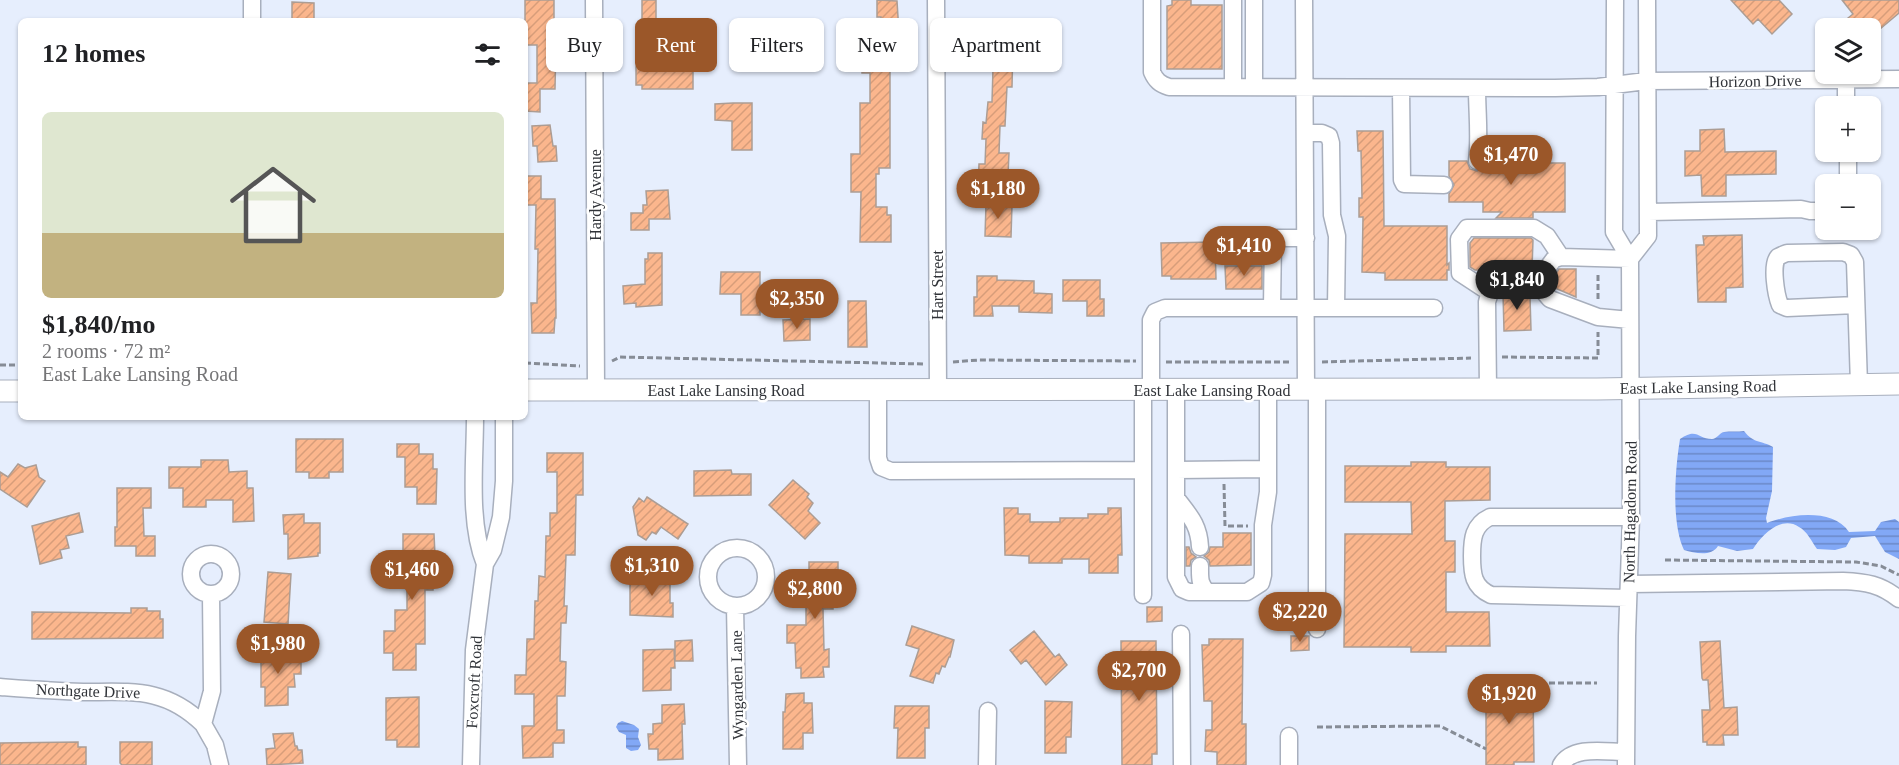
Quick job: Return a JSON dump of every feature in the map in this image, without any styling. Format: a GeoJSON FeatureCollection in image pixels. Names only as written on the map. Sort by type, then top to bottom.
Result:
{"type":"FeatureCollection","features":[{"type":"Feature","properties":{"kind":"main road","name":"East Lake Lansing Road"},"geometry":{"type":"LineString","coordinates":[[528,390],[1311,390],[1899,384]]}},
{"type":"Feature","properties":{"kind":"main road"},"geometry":{"type":"LineString","coordinates":[[0,391],[18,391]]}},
{"type":"Feature","properties":{"kind":"street"},"geometry":{"type":"LineString","coordinates":[[252,0],[252,18]]}},
{"type":"Feature","properties":{"kind":"street","name":"Hardy Avenue"},"geometry":{"type":"LineString","coordinates":[[594,0],[596,390]]}},
{"type":"Feature","properties":{"kind":"street","name":"Hart Street"},"geometry":{"type":"LineString","coordinates":[[936,0],[938,390]]}},
{"type":"Feature","properties":{"kind":"street","name":"Horizon Drive"},"geometry":{"type":"LineString","coordinates":[[1152,0],[1152,72],[1155,79],[1169,87],[1598,87],[1646,81],[1815,80]]}},
{"type":"Feature","properties":{"kind":"street"},"geometry":{"type":"LineString","coordinates":[[1233,0],[1233,87]]}},
{"type":"Feature","properties":{"kind":"street"},"geometry":{"type":"LineString","coordinates":[[1254,0],[1254,87]]}},
{"type":"Feature","properties":{"kind":"street"},"geometry":{"type":"LineString","coordinates":[[1304,0],[1306,362],[1311,390],[1317,629]]}},
{"type":"Feature","properties":{"kind":"street"},"geometry":{"type":"LineString","coordinates":[[1615,0],[1614,232],[1630,259]]}},
{"type":"Feature","properties":{"kind":"street"},"geometry":{"type":"LineString","coordinates":[[1630,259],[1648,236],[1647,0]]}},
{"type":"Feature","properties":{"kind":"street","name":"Horizon Drive"},"geometry":{"type":"LineString","coordinates":[[1881,79],[1899,79]]}},
{"type":"Feature","properties":{"kind":"street"},"geometry":{"type":"LineString","coordinates":[[1401,88],[1401,180],[1404,184],[1410,185],[1444,185]]}},
{"type":"Feature","properties":{"kind":"street"},"geometry":{"type":"LineString","coordinates":[[1477,88],[1477,127],[1480,138],[1477,161]]}},
{"type":"Feature","properties":{"kind":"street"},"geometry":{"type":"LineString","coordinates":[[1306,133],[1322,133],[1329,136],[1331,143],[1332,215],[1337,236],[1336,308]]}},
{"type":"Feature","properties":{"kind":"street"},"geometry":{"type":"LineString","coordinates":[[1648,212],[1801,209],[1815,212]]}},
{"type":"Feature","properties":{"kind":"street"},"geometry":{"type":"LineString","coordinates":[[1233,238],[1273,238],[1335,227]]}},
{"type":"Feature","properties":{"kind":"street"},"geometry":{"type":"LineString","coordinates":[[1489,292],[1460,273],[1460,239],[1467,228],[1534,228],[1547,236],[1561,257]]}},
{"type":"Feature","properties":{"kind":"street"},"geometry":{"type":"LineString","coordinates":[[1272,308],[1273,238]]}},
{"type":"Feature","properties":{"kind":"street"},"geometry":{"type":"LineString","coordinates":[[1856,305],[1787,308],[1780,305],[1776,296],[1775,264],[1779,256],[1787,253],[1843,252],[1851,255],[1855,262],[1859,385]]}},
{"type":"Feature","properties":{"kind":"street"},"geometry":{"type":"LineString","coordinates":[[1630,259],[1561,257],[1554,259],[1545,271],[1544,282],[1544,292],[1550,299],[1598,317],[1630,320]]}},
{"type":"Feature","properties":{"kind":"street","name":"North Hagadorn Road"},"geometry":{"type":"LineString","coordinates":[[1626,758],[1631,517],[1630,259]]}},
{"type":"Feature","properties":{"kind":"street"},"geometry":{"type":"LineString","coordinates":[[1488,389],[1487,302],[1489,292],[1496,284],[1503,281],[1544,282]]}},
{"type":"Feature","properties":{"kind":"street"},"geometry":{"type":"LineString","coordinates":[[1143,595],[1143,470],[1150,362],[1150,320],[1155,312],[1165,308],[1434,308]]}},
{"type":"Feature","properties":{"kind":"street"},"geometry":{"type":"LineString","coordinates":[[878,390],[878,458],[881,467],[891,471],[1143,470]]}},
{"type":"Feature","properties":{"kind":"street"},"geometry":{"type":"LineString","coordinates":[[1176,390],[1176,577],[1182,589],[1189,592],[1247,592],[1261,583],[1263,525],[1268,492],[1268,390]]}},
{"type":"Feature","properties":{"kind":"street","name":"Foxcroft Road"},"geometry":{"type":"LineString","coordinates":[[476,420],[475,526],[485,564]]}},
{"type":"Feature","properties":{"kind":"street","name":"Foxcroft Road"},"geometry":{"type":"LineString","coordinates":[[471,765],[474,650],[485,564],[493,550],[501,518],[504,481],[504,420]]}},
{"type":"Feature","properties":{"kind":"street"},"geometry":{"type":"LineString","coordinates":[[1176,470],[1267,470]]}},
{"type":"Feature","properties":{"kind":"street"},"geometry":{"type":"LineString","coordinates":[[1177,499],[1196,524],[1200,547]]}},
{"type":"Feature","properties":{"kind":"street"},"geometry":{"type":"LineString","coordinates":[[1631,517],[1490,518],[1478,526],[1472,539],[1474,580],[1478,587],[1491,595],[1869,582],[1899,599]]}},
{"type":"Feature","properties":{"kind":"street"},"geometry":{"type":"LineString","coordinates":[[1200,566],[1200,582],[1202,588],[1208,592]]}},
{"type":"Feature","properties":{"kind":"street"},"geometry":{"type":"LineString","coordinates":[[212,594],[212,691],[203,724],[215,745],[220,765]]}},
{"type":"Feature","properties":{"kind":"street","name":"Wyngarden Lane"},"geometry":{"type":"LineString","coordinates":[[735,606],[738,765]]}},
{"type":"Feature","properties":{"kind":"street"},"geometry":{"type":"LineString","coordinates":[[1181,634],[1182,765]]}},
{"type":"Feature","properties":{"kind":"street","name":"Northgate Drive"},"geometry":{"type":"LineString","coordinates":[[0,687],[82,692],[132,691],[159,696],[176,703],[203,724]]}},
{"type":"Feature","properties":{"kind":"street"},"geometry":{"type":"LineString","coordinates":[[987,765],[988,711]]}},
{"type":"Feature","properties":{"kind":"street"},"geometry":{"type":"LineString","coordinates":[[1289,736],[1289,765]]}},
{"type":"Feature","properties":{"kind":"street"},"geometry":{"type":"LineString","coordinates":[[1561,765],[1564,759],[1579,752],[1626,758]]}},
{"type":"Feature","properties":{"kind":"path"},"geometry":{"type":"LineString","coordinates":[[528,363],[596,368],[620,357],[937,364],[979,360],[1306,362],[1598,358]]}},
{"type":"Feature","properties":{"kind":"path"},"geometry":{"type":"LineString","coordinates":[[0,364],[18,365]]}},
{"type":"Feature","properties":{"kind":"path"},"geometry":{"type":"LineString","coordinates":[[1224,470],[1225,526],[1263,525]]}},
{"type":"Feature","properties":{"kind":"path"},"geometry":{"type":"LineString","coordinates":[[1665,560],[1856,562],[1881,566],[1899,575]]}},
{"type":"Feature","properties":{"kind":"path"},"geometry":{"type":"LineString","coordinates":[[1514,683],[1597,683]]}},
{"type":"Feature","properties":{"kind":"path"},"geometry":{"type":"LineString","coordinates":[[1317,727],[1440,726],[1486,749]]}},
{"type":"Feature","properties":{"kind":"water"},"geometry":{"type":"Polygon","coordinates":[[[1744,431],[1754,440],[1773,447],[1772,491],[1767,523],[1787,517],[1822,516],[1842,524],[1849,532],[1875,531],[1881,522],[1895,519],[1899,522],[1899,559],[1885,552],[1875,536],[1851,538],[1846,547],[1835,550],[1817,549],[1802,529],[1785,523],[1773,528],[1753,549],[1737,551],[1718,546],[1711,552],[1684,550],[1677,525],[1676,511],[1680,439],[1694,434],[1712,439],[1724,432],[1744,431]]]}},
{"type":"Feature","properties":{"kind":"water"},"geometry":{"type":"Polygon","coordinates":[[[622,721],[639,729],[638,737],[641,745],[638,750],[631,751],[626,748],[626,735],[619,732],[616,727],[622,721]]]}},
{"type":"Feature","properties":{"kind":"building"},"geometry":{"type":"Polygon","coordinates":[[[525,0],[554,0],[554,18],[546,18],[546,72],[555,72],[555,89],[540,89],[540,112],[528,111],[528,83],[537,83],[537,45],[528,45],[528,18],[525,18],[525,0]]]}},
{"type":"Feature","properties":{"kind":"building"},"geometry":{"type":"Polygon","coordinates":[[[642,0],[656,0],[656,18],[642,18],[642,0]]]}},
{"type":"Feature","properties":{"kind":"building"},"geometry":{"type":"Polygon","coordinates":[[[877,0],[897,1],[898,18],[877,17],[877,0]]]}},
{"type":"Feature","properties":{"kind":"building"},"geometry":{"type":"Polygon","coordinates":[[[1172,0],[1191,0],[1191,5],[1222,5],[1222,69],[1167,69],[1167,6],[1172,5],[1172,0]]]}},
{"type":"Feature","properties":{"kind":"building"},"geometry":{"type":"Polygon","coordinates":[[[1731,0],[1779,0],[1792,14],[1772,34],[1758,19],[1753,24],[1731,0]]]}},
{"type":"Feature","properties":{"kind":"building"},"geometry":{"type":"Polygon","coordinates":[[[1842,0],[1899,0],[1899,13],[1881,28],[1881,18],[1848,18],[1853,14],[1842,0]]]}},
{"type":"Feature","properties":{"kind":"building"},"geometry":{"type":"Polygon","coordinates":[[[292,2],[314,3],[314,18],[292,18],[292,2]]]}},
{"type":"Feature","properties":{"kind":"building"},"geometry":{"type":"Polygon","coordinates":[[[636,72],[693,72],[693,89],[642,89],[642,85],[636,85],[636,72]]]}},
{"type":"Feature","properties":{"kind":"building"},"geometry":{"type":"Polygon","coordinates":[[[890,72],[890,168],[879,168],[879,174],[876,174],[876,207],[887,207],[887,215],[891,215],[891,242],[860,242],[861,192],[851,192],[851,154],[860,154],[860,103],[870,103],[870,73],[862,73],[890,72]]]}},
{"type":"Feature","properties":{"kind":"building"},"geometry":{"type":"Polygon","coordinates":[[[993,72],[1012,72],[1012,87],[1007,87],[1005,126],[1000,126],[999,153],[1009,153],[1008,175],[997,175],[997,191],[978,190],[979,164],[985,164],[986,139],[982,139],[983,122],[986,123],[988,102],[992,102],[993,72]]]}},
{"type":"Feature","properties":{"kind":"building"},"geometry":{"type":"Polygon","coordinates":[[[752,103],[752,150],[732,150],[732,121],[715,120],[715,104],[752,103]]]}},
{"type":"Feature","properties":{"kind":"building"},"geometry":{"type":"Polygon","coordinates":[[[550,125],[553,146],[556,146],[557,161],[538,162],[537,146],[533,146],[532,126],[550,125]]]}},
{"type":"Feature","properties":{"kind":"building"},"geometry":{"type":"Polygon","coordinates":[[[1724,129],[1725,152],[1776,151],[1776,174],[1726,175],[1726,196],[1702,196],[1701,175],[1685,176],[1685,151],[1700,151],[1700,130],[1724,129]]]}},
{"type":"Feature","properties":{"kind":"building"},"geometry":{"type":"Polygon","coordinates":[[[1357,131],[1383,131],[1384,226],[1447,226],[1449,270],[1447,270],[1447,280],[1385,280],[1385,273],[1362,272],[1363,217],[1359,217],[1359,198],[1362,198],[1361,151],[1358,151],[1357,131]]]}},
{"type":"Feature","properties":{"kind":"building"},"geometry":{"type":"Polygon","coordinates":[[[1488,155],[1536,155],[1536,163],[1565,163],[1565,212],[1533,212],[1533,218],[1496,218],[1502,212],[1483,212],[1483,202],[1449,202],[1449,194],[1454,185],[1449,176],[1449,161],[1467,161],[1470,169],[1477,171],[1486,167],[1488,155]]]}},
{"type":"Feature","properties":{"kind":"building"},"geometry":{"type":"Polygon","coordinates":[[[528,176],[541,176],[541,199],[555,199],[556,318],[554,333],[532,333],[531,303],[537,303],[536,205],[528,205],[528,176]]]}},
{"type":"Feature","properties":{"kind":"building"},"geometry":{"type":"Polygon","coordinates":[[[668,190],[670,219],[649,219],[649,230],[631,230],[631,213],[643,213],[643,205],[647,205],[646,191],[668,190]]]}},
{"type":"Feature","properties":{"kind":"building"},"geometry":{"type":"Polygon","coordinates":[[[986,204],[1012,205],[1011,237],[985,236],[986,204]]]}},
{"type":"Feature","properties":{"kind":"building"},"geometry":{"type":"Polygon","coordinates":[[[1742,235],[1743,287],[1726,288],[1726,302],[1698,302],[1696,245],[1704,245],[1703,236],[1742,235]]]}},
{"type":"Feature","properties":{"kind":"building"},"geometry":{"type":"Polygon","coordinates":[[[1474,238],[1531,238],[1533,240],[1532,269],[1534,271],[1475,270],[1470,267],[1470,243],[1474,238]]]}},
{"type":"Feature","properties":{"kind":"building"},"geometry":{"type":"Polygon","coordinates":[[[1215,242],[1216,279],[1171,279],[1171,276],[1162,276],[1161,243],[1215,242]]]}},
{"type":"Feature","properties":{"kind":"building"},"geometry":{"type":"Polygon","coordinates":[[[648,253],[662,253],[662,305],[636,307],[636,303],[624,304],[623,286],[645,284],[645,259],[648,259],[648,253]]]}},
{"type":"Feature","properties":{"kind":"building"},"geometry":{"type":"Polygon","coordinates":[[[1225,266],[1262,266],[1262,289],[1226,289],[1225,266]]]}},
{"type":"Feature","properties":{"kind":"building"},"geometry":{"type":"Polygon","coordinates":[[[1559,269],[1576,269],[1576,297],[1555,288],[1555,275],[1559,269]]]}},
{"type":"Feature","properties":{"kind":"building"},"geometry":{"type":"Polygon","coordinates":[[[721,272],[760,272],[760,315],[741,315],[741,294],[720,294],[721,272]]]}},
{"type":"Feature","properties":{"kind":"building"},"geometry":{"type":"Polygon","coordinates":[[[977,276],[997,276],[997,280],[1034,281],[1034,293],[1052,294],[1052,313],[1019,312],[1019,306],[992,306],[993,316],[974,316],[977,276]]]}},
{"type":"Feature","properties":{"kind":"building"},"geometry":{"type":"Polygon","coordinates":[[[1063,280],[1100,280],[1100,299],[1104,299],[1104,316],[1087,316],[1087,301],[1063,301],[1063,280]]]}},
{"type":"Feature","properties":{"kind":"building"},"geometry":{"type":"Polygon","coordinates":[[[1510,291],[1534,292],[1535,297],[1530,297],[1531,330],[1504,331],[1503,294],[1510,291]]]}},
{"type":"Feature","properties":{"kind":"building"},"geometry":{"type":"Polygon","coordinates":[[[848,301],[866,301],[867,347],[848,347],[848,301]]]}},
{"type":"Feature","properties":{"kind":"building"},"geometry":{"type":"Polygon","coordinates":[[[810,319],[810,340],[784,341],[783,320],[810,319]]]}},
{"type":"Feature","properties":{"kind":"building"},"geometry":{"type":"Polygon","coordinates":[[[296,439],[343,439],[343,472],[329,472],[329,478],[309,478],[309,472],[296,472],[296,439]]]}},
{"type":"Feature","properties":{"kind":"building"},"geometry":{"type":"Polygon","coordinates":[[[397,444],[419,444],[419,454],[433,454],[433,469],[437,469],[436,504],[417,504],[417,487],[405,487],[405,457],[397,457],[397,444]]]}},
{"type":"Feature","properties":{"kind":"building"},"geometry":{"type":"Polygon","coordinates":[[[547,453],[583,453],[583,495],[576,495],[575,555],[566,555],[564,606],[567,606],[566,623],[561,623],[560,661],[566,662],[565,696],[557,696],[557,730],[564,730],[564,743],[553,743],[553,757],[523,758],[522,726],[534,726],[534,694],[515,694],[515,675],[526,675],[527,639],[534,639],[535,601],[538,601],[539,576],[545,577],[546,536],[550,536],[550,513],[557,513],[557,472],[547,472],[547,453]]]}},
{"type":"Feature","properties":{"kind":"building"},"geometry":{"type":"Polygon","coordinates":[[[201,460],[228,460],[229,472],[247,471],[247,488],[253,488],[254,521],[233,522],[233,500],[206,500],[206,507],[183,507],[183,488],[169,488],[169,467],[201,467],[201,460]]]}},
{"type":"Feature","properties":{"kind":"building"},"geometry":{"type":"Polygon","coordinates":[[[1411,462],[1446,462],[1446,467],[1490,467],[1490,500],[1445,501],[1445,541],[1455,541],[1455,572],[1446,572],[1446,612],[1489,612],[1490,646],[1446,646],[1446,652],[1411,652],[1411,647],[1344,647],[1345,534],[1412,534],[1411,502],[1345,502],[1345,466],[1411,466],[1411,462]]]}},
{"type":"Feature","properties":{"kind":"building"},"geometry":{"type":"Polygon","coordinates":[[[18,464],[25,468],[36,465],[39,477],[45,481],[27,507],[0,489],[0,472],[8,477],[18,464]]]}},
{"type":"Feature","properties":{"kind":"building"},"geometry":{"type":"Polygon","coordinates":[[[731,470],[732,474],[751,474],[751,495],[694,496],[694,471],[731,470]]]}},
{"type":"Feature","properties":{"kind":"building"},"geometry":{"type":"Polygon","coordinates":[[[793,480],[809,494],[807,497],[813,503],[808,511],[820,523],[805,539],[769,505],[793,480]]]}},
{"type":"Feature","properties":{"kind":"building"},"geometry":{"type":"Polygon","coordinates":[[[117,488],[151,488],[151,508],[143,508],[144,536],[155,536],[155,556],[136,556],[136,546],[115,546],[117,488]]]}},
{"type":"Feature","properties":{"kind":"building"},"geometry":{"type":"Polygon","coordinates":[[[647,497],[688,524],[678,539],[661,527],[656,534],[652,532],[646,540],[638,535],[633,507],[639,498],[644,502],[647,497]]]}},
{"type":"Feature","properties":{"kind":"building"},"geometry":{"type":"Polygon","coordinates":[[[1004,508],[1018,508],[1018,514],[1030,514],[1030,522],[1060,522],[1060,518],[1088,518],[1088,514],[1108,514],[1108,508],[1121,508],[1122,555],[1118,555],[1118,573],[1089,573],[1089,559],[1062,559],[1062,563],[1029,563],[1029,556],[1005,555],[1004,508]]]}},
{"type":"Feature","properties":{"kind":"building"},"geometry":{"type":"Polygon","coordinates":[[[79,513],[83,532],[66,536],[69,548],[60,550],[62,558],[40,564],[32,526],[79,513]]]}},
{"type":"Feature","properties":{"kind":"building"},"geometry":{"type":"Polygon","coordinates":[[[304,514],[304,523],[320,523],[320,553],[318,556],[288,559],[288,534],[284,534],[283,515],[304,514]]]}},
{"type":"Feature","properties":{"kind":"building"},"geometry":{"type":"Polygon","coordinates":[[[1223,533],[1251,533],[1251,565],[1210,566],[1209,560],[1204,556],[1209,552],[1210,547],[1223,547],[1223,533]]]}},
{"type":"Feature","properties":{"kind":"building"},"geometry":{"type":"Polygon","coordinates":[[[403,534],[434,534],[436,576],[433,576],[433,590],[425,590],[425,644],[416,644],[416,670],[393,670],[393,653],[384,653],[384,631],[395,631],[395,610],[407,610],[406,570],[399,570],[399,556],[403,556],[403,534]]]}},
{"type":"Feature","properties":{"kind":"building"},"geometry":{"type":"Polygon","coordinates":[[[1186,547],[1189,547],[1191,553],[1196,557],[1191,560],[1190,566],[1186,566],[1186,547]]]}},
{"type":"Feature","properties":{"kind":"building"},"geometry":{"type":"Polygon","coordinates":[[[809,562],[838,562],[838,599],[833,599],[833,609],[823,609],[824,650],[829,649],[829,667],[823,667],[824,677],[801,678],[801,668],[796,668],[795,643],[787,643],[787,625],[806,625],[809,562]]]}},
{"type":"Feature","properties":{"kind":"building"},"geometry":{"type":"Polygon","coordinates":[[[268,572],[291,574],[288,624],[264,622],[268,572]]]}},
{"type":"Feature","properties":{"kind":"building"},"geometry":{"type":"Polygon","coordinates":[[[646,574],[670,574],[670,603],[673,603],[673,617],[630,615],[630,584],[646,583],[646,574]]]}},
{"type":"Feature","properties":{"kind":"building"},"geometry":{"type":"Polygon","coordinates":[[[1147,607],[1162,607],[1162,621],[1147,622],[1147,607]]]}},
{"type":"Feature","properties":{"kind":"building"},"geometry":{"type":"Polygon","coordinates":[[[131,608],[160,611],[160,619],[163,619],[163,638],[32,639],[32,612],[131,613],[131,608]]]}},
{"type":"Feature","properties":{"kind":"building"},"geometry":{"type":"Polygon","coordinates":[[[912,626],[954,640],[950,657],[945,667],[942,666],[939,674],[936,673],[933,683],[910,676],[919,649],[906,645],[912,626]]]}},
{"type":"Feature","properties":{"kind":"building"},"geometry":{"type":"Polygon","coordinates":[[[1034,631],[1055,657],[1059,654],[1067,665],[1046,685],[1026,660],[1021,664],[1010,650],[1034,631]]]}},
{"type":"Feature","properties":{"kind":"building"},"geometry":{"type":"Polygon","coordinates":[[[1291,636],[1309,636],[1309,650],[1291,651],[1291,636]]]}},
{"type":"Feature","properties":{"kind":"building"},"geometry":{"type":"Polygon","coordinates":[[[1209,639],[1243,639],[1242,724],[1246,724],[1246,765],[1217,765],[1217,752],[1205,751],[1206,730],[1212,730],[1212,701],[1204,701],[1202,645],[1209,645],[1209,639]]]}},
{"type":"Feature","properties":{"kind":"building"},"geometry":{"type":"Polygon","coordinates":[[[692,640],[693,661],[675,661],[675,641],[692,640]]]}},
{"type":"Feature","properties":{"kind":"building"},"geometry":{"type":"Polygon","coordinates":[[[1121,641],[1156,641],[1157,754],[1152,754],[1152,765],[1122,765],[1121,641]]]}},
{"type":"Feature","properties":{"kind":"building"},"geometry":{"type":"Polygon","coordinates":[[[1720,641],[1724,708],[1737,707],[1738,735],[1723,735],[1724,745],[1707,745],[1707,742],[1703,742],[1702,710],[1710,710],[1708,680],[1702,678],[1700,642],[1720,641]]]}},
{"type":"Feature","properties":{"kind":"building"},"geometry":{"type":"Polygon","coordinates":[[[261,648],[287,648],[287,656],[301,656],[301,674],[294,674],[295,687],[288,687],[288,705],[265,706],[265,687],[261,687],[261,648]]]}},
{"type":"Feature","properties":{"kind":"building"},"geometry":{"type":"Polygon","coordinates":[[[674,649],[675,668],[671,668],[671,690],[643,691],[643,650],[674,649]]]}},
{"type":"Feature","properties":{"kind":"building"},"geometry":{"type":"Polygon","coordinates":[[[1488,683],[1523,685],[1524,692],[1533,692],[1534,762],[1486,765],[1488,683]]]}},
{"type":"Feature","properties":{"kind":"building"},"geometry":{"type":"Polygon","coordinates":[[[804,693],[804,703],[812,703],[813,733],[803,733],[803,749],[783,749],[783,712],[785,712],[786,694],[804,693]]]}},
{"type":"Feature","properties":{"kind":"building"},"geometry":{"type":"Polygon","coordinates":[[[419,697],[419,747],[397,747],[397,740],[386,740],[386,698],[419,697]]]}},
{"type":"Feature","properties":{"kind":"building"},"geometry":{"type":"Polygon","coordinates":[[[1045,701],[1072,702],[1071,737],[1066,737],[1066,753],[1045,753],[1045,701]]]}},
{"type":"Feature","properties":{"kind":"building"},"geometry":{"type":"Polygon","coordinates":[[[684,704],[683,759],[658,760],[658,749],[649,749],[648,734],[653,734],[653,724],[662,723],[662,705],[684,704]]]}},
{"type":"Feature","properties":{"kind":"building"},"geometry":{"type":"Polygon","coordinates":[[[895,706],[929,706],[929,728],[925,728],[925,758],[897,758],[898,728],[894,728],[895,706]]]}},
{"type":"Feature","properties":{"kind":"building"},"geometry":{"type":"Polygon","coordinates":[[[293,733],[295,746],[298,750],[302,750],[303,763],[267,765],[266,749],[275,748],[273,734],[293,733]]]}},
{"type":"Feature","properties":{"kind":"building"},"geometry":{"type":"Polygon","coordinates":[[[78,742],[78,747],[86,747],[86,765],[0,765],[0,743],[78,742]]]}},
{"type":"Feature","properties":{"kind":"building"},"geometry":{"type":"Polygon","coordinates":[[[120,742],[152,742],[152,765],[122,765],[120,763],[120,742]]]}}]}
